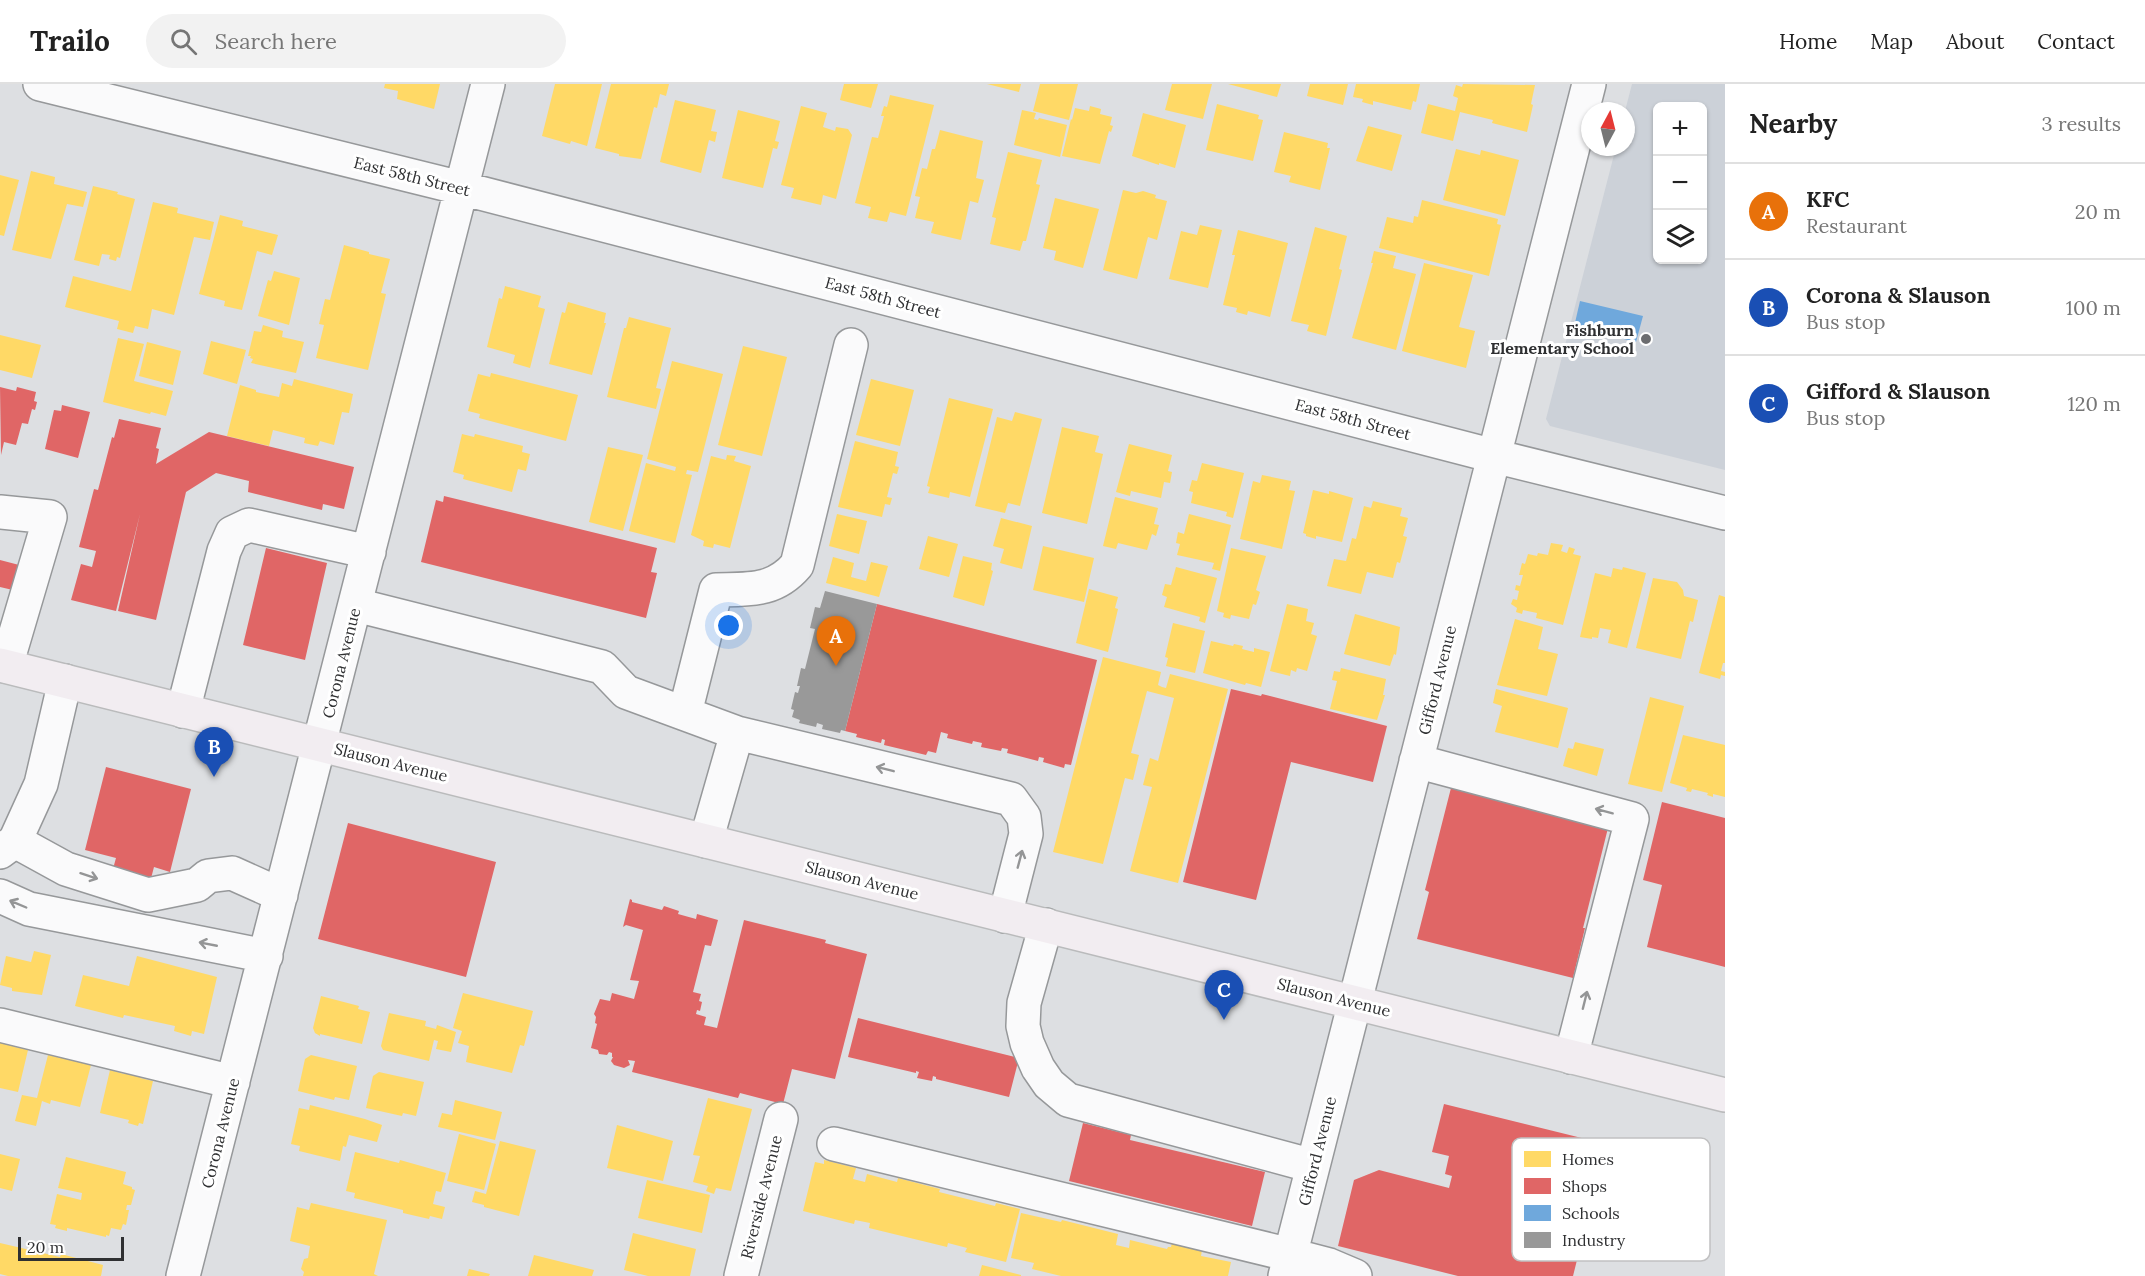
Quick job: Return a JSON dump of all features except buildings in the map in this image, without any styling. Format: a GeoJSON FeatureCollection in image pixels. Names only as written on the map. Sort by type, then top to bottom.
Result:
{"type":"FeatureCollection","features":[{"type":"Feature","properties":{"kind":"main road","name":"Slauson Avenue"},"geometry":{"type":"LineString","coordinates":[[3,666],[1725,1095]]}},
{"type":"Feature","properties":{"kind":"street","name":"East 58th Street"},"geometry":{"type":"LineString","coordinates":[[40,84],[461,188],[1494,456],[1725,513]]}},
{"type":"Feature","properties":{"kind":"street","name":"Corona Avenue"},"geometry":{"type":"LineString","coordinates":[[183,1276],[488,84]]}},
{"type":"Feature","properties":{"kind":"street","name":"Gifford Avenue"},"geometry":{"type":"LineString","coordinates":[[1288,1265],[1589,84]]}},
{"type":"Feature","properties":{"kind":"street"},"geometry":{"type":"LineString","coordinates":[[685,713],[716,590],[763,588],[786,578],[797,566],[851,345]]}},
{"type":"Feature","properties":{"kind":"street"},"geometry":{"type":"LineString","coordinates":[[0,512],[50,517],[3,666]]}},
{"type":"Feature","properties":{"kind":"street"},"geometry":{"type":"LineString","coordinates":[[183,711],[224,551],[232,533],[249,525],[369,552]]}},
{"type":"Feature","properties":{"kind":"street"},"geometry":{"type":"LineString","coordinates":[[356,605],[602,667],[626,692],[737,733],[1011,799],[1024,817],[1026,834],[1005,916]]}},
{"type":"Feature","properties":{"kind":"street"},"geometry":{"type":"LineString","coordinates":[[65,681],[41,784],[7,847],[66,869],[148,895],[196,885],[208,876],[231,873],[281,895]]}},
{"type":"Feature","properties":{"kind":"street"},"geometry":{"type":"LineString","coordinates":[[705,841],[737,733]]}},
{"type":"Feature","properties":{"kind":"street"},"geometry":{"type":"LineString","coordinates":[[1416,761],[1632,819],[1571,1057]]}},
{"type":"Feature","properties":{"kind":"street"},"geometry":{"type":"LineString","coordinates":[[0,896],[29,909],[266,956]]}},
{"type":"Feature","properties":{"kind":"street"},"geometry":{"type":"LineString","coordinates":[[1046,926],[1024,1003],[1023,1026],[1027,1043],[1038,1068],[1049,1084],[1068,1100],[1313,1166]]}},
{"type":"Feature","properties":{"kind":"street"},"geometry":{"type":"LineString","coordinates":[[0,1025],[233,1082]]}},
{"type":"Feature","properties":{"kind":"street","name":"Riverside Avenue"},"geometry":{"type":"LineString","coordinates":[[741,1276],[781,1119]]}},
{"type":"Feature","properties":{"kind":"street"},"geometry":{"type":"LineString","coordinates":[[834,1144],[1288,1265],[1329,1265],[1355,1276]]}},
{"type":"Feature","properties":{"kind":"shaded area","name":"Fishburn Elementary School"},"geometry":{"type":"Polygon","coordinates":[[[1632,84],[1725,84],[1725,470],[1550,426],[1546,419],[1614,156],[1635,156],[1635,102],[1627,102],[1632,84]]]}},
{"type":"Feature","properties":{"kind":"place","name":"Fishburn Elementary School"},"geometry":{"type":"Point","coordinates":[1646,339]}},
{"type":"Feature","properties":{"kind":"place","name":"KFC"},"geometry":{"type":"Point","coordinates":[836,666]}},
{"type":"Feature","properties":{"kind":"place","name":"Corona & Slauson"},"geometry":{"type":"Point","coordinates":[214,777]}},
{"type":"Feature","properties":{"kind":"place","name":"Gifford & Slauson"},"geometry":{"type":"Point","coordinates":[1224,1020]}}]}
